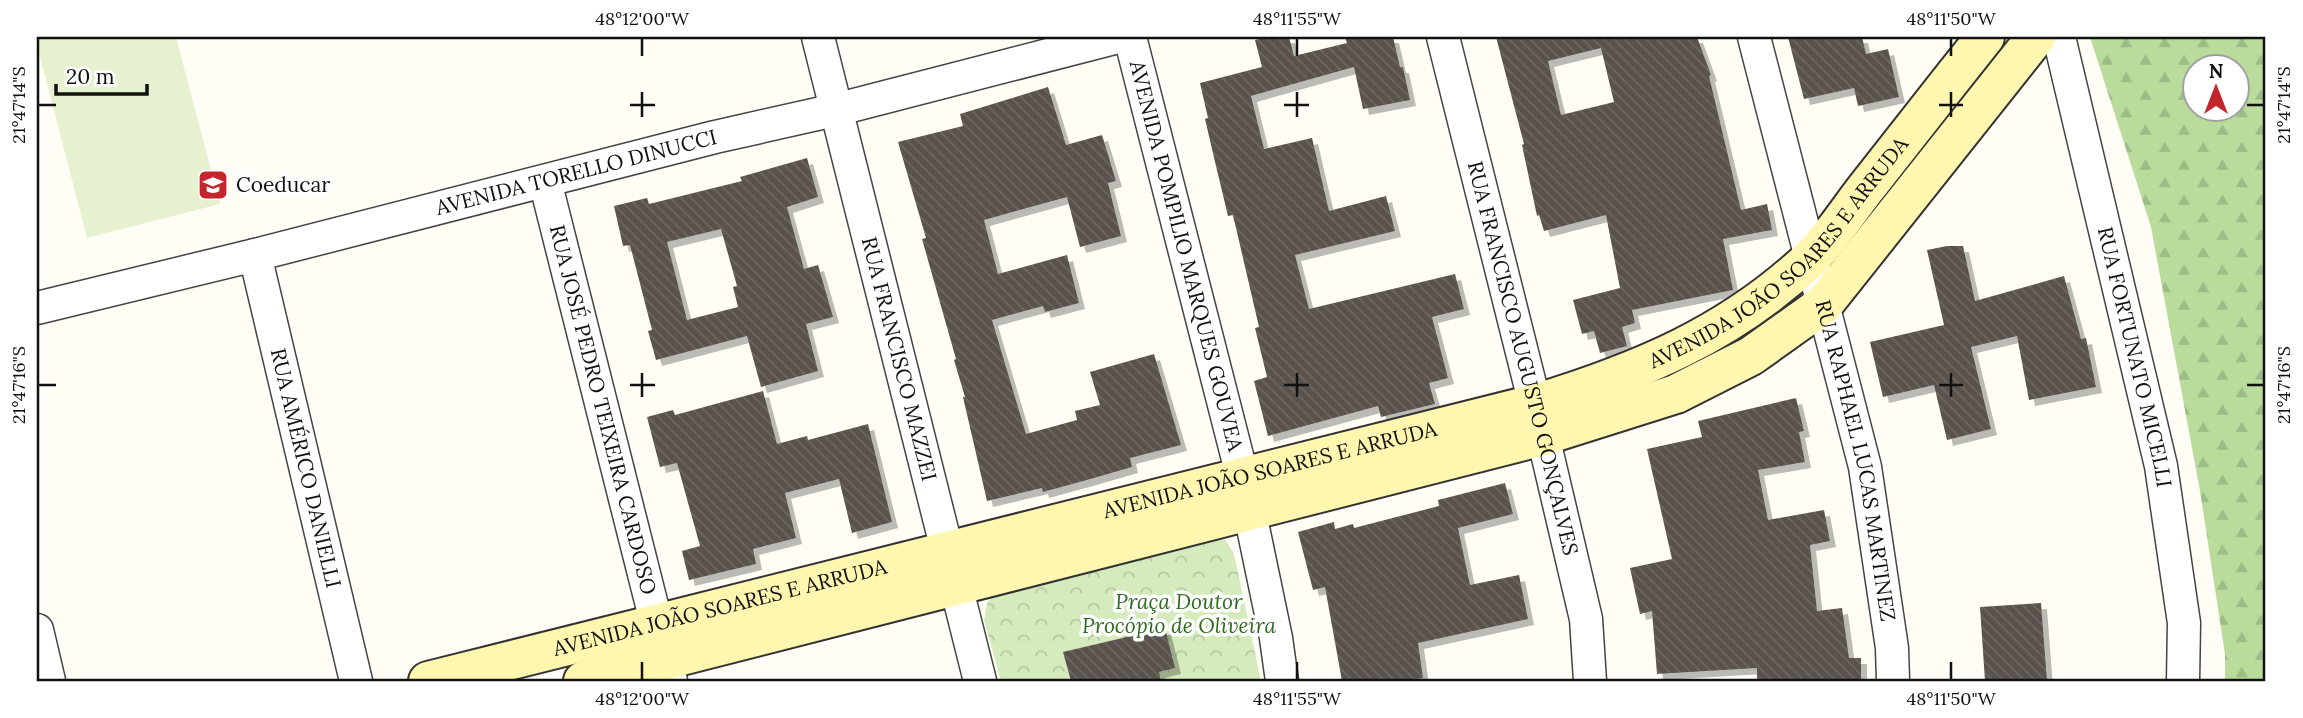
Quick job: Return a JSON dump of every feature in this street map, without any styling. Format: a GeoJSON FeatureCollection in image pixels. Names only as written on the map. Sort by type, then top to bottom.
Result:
{"type":"FeatureCollection","features":[{"type":"Feature","properties":{"kind":"street","name":"RUA FRANCISCO MAZZEI"},"geometry":{"type":"LineString","coordinates":[[818,37],[980,681]]}},
{"type":"Feature","properties":{"kind":"street","name":"AVENIDA TORELLO DINUCCI"},"geometry":{"type":"LineString","coordinates":[[37,308],[255,256],[715,137],[835,110],[1118,37]]}},
{"type":"Feature","properties":{"kind":"street","name":"AVENIDA POMPILIO MARQUES GOUVEA"},"geometry":{"type":"LineString","coordinates":[[1130,37],[1246,492],[1276,638],[1282,681]]}},
{"type":"Feature","properties":{"kind":"street","name":"RUA FRANCISCO AUGUSTO GONÇALVES"},"geometry":{"type":"LineString","coordinates":[[1443,37],[1586,619],[1590,681]]}},
{"type":"Feature","properties":{"kind":"street","name":"RUA RAPHAEL LUCAS MARTINEZ"},"geometry":{"type":"LineString","coordinates":[[1754,37],[1865,467],[1892,648],[1893,681]]}},
{"type":"Feature","properties":{"kind":"street","name":"AVENIDA JOÃO SOARES E ARRUDA"},"geometry":{"type":"LineString","coordinates":[[1539,420],[1584,389],[1647,365],[1705,337],[1763,299],[1812,257],[1985,37]]}},
{"type":"Feature","properties":{"kind":"street","name":"AVENIDA JOÃO SOARES E ARRUDA"},"geometry":{"type":"LineString","coordinates":[[583,681],[951,568],[1539,420],[1676,394],[1751,356],[1824,304],[2036,37]]}},
{"type":"Feature","properties":{"kind":"street","name":"RUA FORTUNATO MICELLI"},"geometry":{"type":"LineString","coordinates":[[2059,37],[2161,466],[2184,623],[2183,681]]}},
{"type":"Feature","properties":{"kind":"street","name":"RUA JOSÉ PEDRO TEIXEIRA CARDOSO"},"geometry":{"type":"LineString","coordinates":[[545,181],[665,655]]}},
{"type":"Feature","properties":{"kind":"street","name":"RUA AMÉRICO DANIELLI"},"geometry":{"type":"LineString","coordinates":[[255,256],[356,681]]}},
{"type":"Feature","properties":{"kind":"street"},"geometry":{"type":"LineString","coordinates":[[37,630],[49,681]]}},
{"type":"Feature","properties":{"kind":"street","name":"AVENIDA JOÃO SOARES E ARRUDA"},"geometry":{"type":"LineString","coordinates":[[428,681],[665,655]]}},
{"type":"Feature","properties":{"kind":"green space"},"geometry":{"type":"Polygon","coordinates":[[[37,37],[176,37],[220,204],[87,238],[37,37]]]}},
{"type":"Feature","properties":{"kind":"green space"},"geometry":{"type":"Polygon","coordinates":[[[2090,37],[2266,37],[2266,681],[2225,681],[2225,654],[2200,491],[2151,227],[2090,37]]]}},
{"type":"Feature","properties":{"kind":"green space","name":"Praça Doutor Procópio de Oliveira"},"geometry":{"type":"Polygon","coordinates":[[[1205,537],[1225,540],[1234,554],[1261,681],[1001,681],[984,620],[987,603],[997,589],[1205,537]]]}},
{"type":"Feature","properties":{"kind":"building"},"geometry":{"type":"Polygon","coordinates":[[[1289,37],[1294,56],[1347,43],[1345,37],[1393,37],[1410,100],[1363,109],[1354,67],[1251,96],[1264,149],[1312,138],[1329,211],[1386,196],[1395,231],[1295,255],[1309,309],[1455,274],[1464,309],[1432,317],[1448,378],[1429,383],[1435,404],[1381,417],[1378,406],[1268,436],[1254,381],[1267,377],[1255,328],[1259,327],[1233,215],[1228,216],[1205,119],[1208,118],[1200,83],[1262,67],[1255,40],[1289,37]]]}},
{"type":"Feature","properties":{"kind":"building"},"geometry":{"type":"Polygon","coordinates":[[[1496,37],[1697,37],[1711,75],[1709,76],[1741,210],[1767,204],[1772,230],[1723,239],[1733,290],[1632,310],[1635,323],[1622,327],[1627,346],[1600,353],[1594,331],[1582,334],[1573,300],[1620,288],[1606,215],[1544,231],[1539,215],[1537,216],[1522,145],[1524,144],[1496,37]],[[1601,48],[1548,61],[1561,115],[1614,102],[1601,48]]]}},
{"type":"Feature","properties":{"kind":"building"},"geometry":{"type":"Polygon","coordinates":[[[1788,37],[1862,37],[1866,54],[1888,49],[1899,97],[1858,106],[1854,88],[1804,99],[1788,37]]]}},
{"type":"Feature","properties":{"kind":"building"},"geometry":{"type":"Polygon","coordinates":[[[1048,87],[1066,145],[1102,135],[1116,181],[1108,183],[1121,236],[1080,247],[1067,197],[984,220],[998,274],[1067,255],[1079,303],[1045,312],[1043,306],[992,320],[1026,434],[1077,420],[1075,411],[1100,405],[1090,372],[1154,354],[1181,445],[1130,458],[1132,467],[1087,480],[1043,492],[1042,488],[987,501],[965,397],[954,360],[956,359],[922,239],[926,238],[898,142],[963,126],[960,114],[1048,87]]]}},
{"type":"Feature","properties":{"kind":"building"},"geometry":{"type":"Polygon","coordinates":[[[807,158],[818,197],[787,207],[804,269],[818,265],[833,317],[806,324],[818,371],[761,387],[747,336],[656,360],[648,331],[652,330],[630,245],[623,246],[614,206],[647,198],[649,204],[742,181],[740,177],[807,158]],[[721,229],[667,242],[687,320],[738,307],[733,287],[737,286],[721,229]]]}},
{"type":"Feature","properties":{"kind":"building"},"geometry":{"type":"Polygon","coordinates":[[[1963,246],[1975,301],[2064,276],[2081,339],[2086,338],[2096,387],[2029,400],[2017,336],[1971,347],[1991,429],[1947,440],[1934,385],[1883,397],[1870,342],[1944,325],[1927,250],[1963,246]]]}},
{"type":"Feature","properties":{"kind":"building"},"geometry":{"type":"Polygon","coordinates":[[[763,391],[777,444],[807,436],[808,440],[868,424],[892,522],[852,533],[839,479],[785,493],[796,538],[753,549],[756,564],[689,580],[682,551],[700,546],[677,463],[660,467],[647,417],[673,410],[675,415],[763,391]]]}},
{"type":"Feature","properties":{"kind":"building"},"geometry":{"type":"Polygon","coordinates":[[[1796,398],[1804,431],[1799,432],[1805,462],[1758,470],[1768,520],[1824,510],[1830,541],[1810,545],[1817,611],[1842,608],[1849,658],[1861,658],[1861,681],[1757,681],[1757,668],[1657,674],[1652,611],[1640,614],[1630,568],[1672,559],[1647,449],[1702,437],[1698,421],[1796,398]]]}},
{"type":"Feature","properties":{"kind":"building"},"geometry":{"type":"Polygon","coordinates":[[[1505,483],[1513,514],[1458,528],[1470,585],[1519,575],[1528,619],[1418,643],[1423,678],[1399,681],[1342,681],[1325,587],[1313,590],[1298,532],[1334,522],[1335,529],[1353,524],[1354,528],[1439,506],[1438,500],[1505,483]]]}},
{"type":"Feature","properties":{"kind":"building"},"geometry":{"type":"Polygon","coordinates":[[[2041,603],[2047,681],[1985,681],[1980,607],[2041,603]]]}},
{"type":"Feature","properties":{"kind":"building"},"geometry":{"type":"Polygon","coordinates":[[[1165,628],[1175,668],[1159,672],[1161,681],[1071,681],[1063,652],[1165,628]]]}},
{"type":"Feature","properties":{"kind":"place","name":"Coeducar"},"geometry":{"type":"Point","coordinates":[213,185]}}]}
